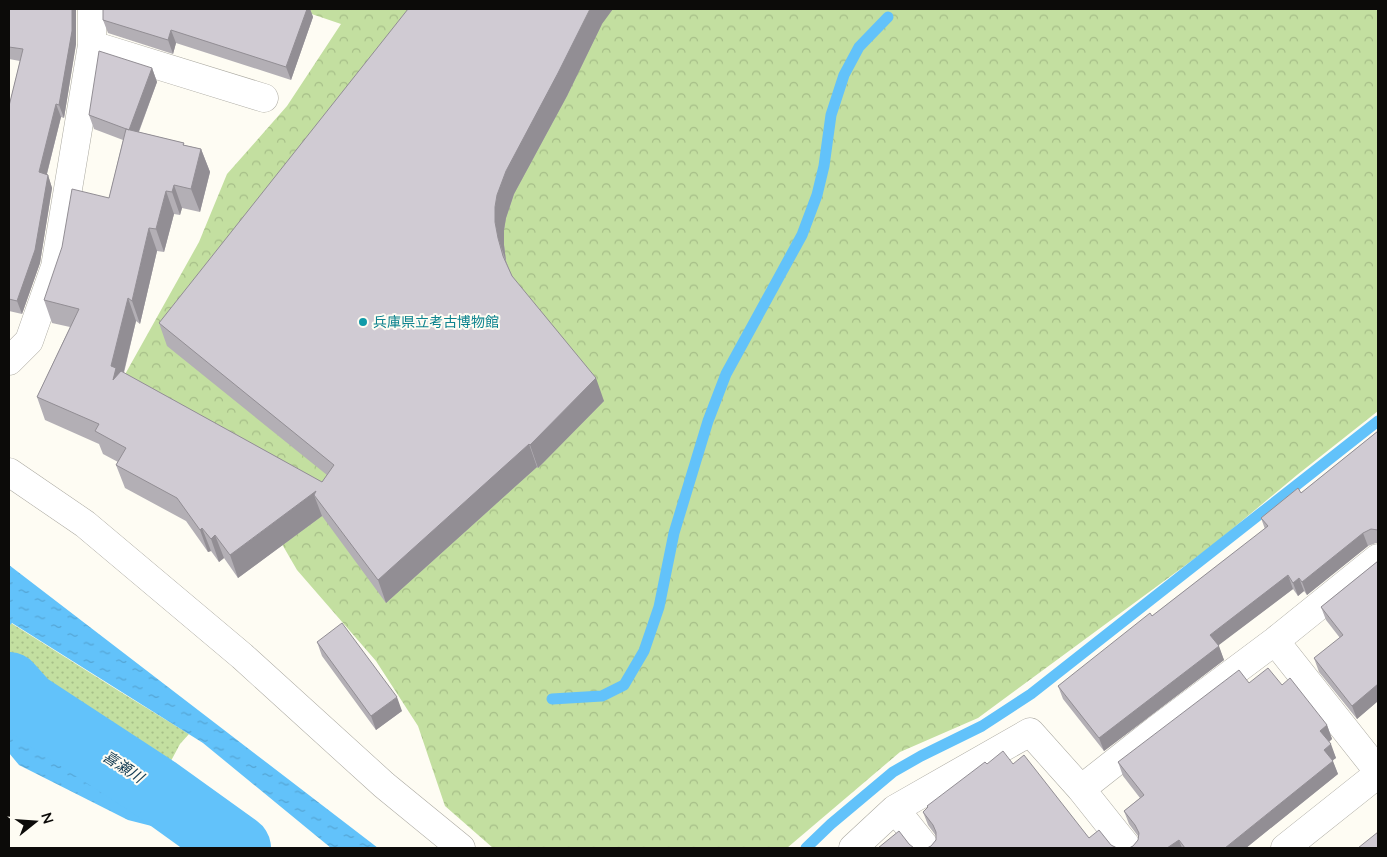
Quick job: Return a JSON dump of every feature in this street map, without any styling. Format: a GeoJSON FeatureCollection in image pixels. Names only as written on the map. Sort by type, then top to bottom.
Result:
{"type":"FeatureCollection","features":[{"type":"Feature","properties":{"kind":"street"},"geometry":{"type":"LineString","coordinates":[[9,360],[28,341],[55,267],[92,45],[92,9]]}},
{"type":"Feature","properties":{"kind":"street"},"geometry":{"type":"LineString","coordinates":[[92,45],[264,98]]}},
{"type":"Feature","properties":{"kind":"street"},"geometry":{"type":"LineString","coordinates":[[9,472],[84,524],[242,656],[384,785],[461,848]]}},
{"type":"Feature","properties":{"kind":"street"},"geometry":{"type":"LineString","coordinates":[[1080,789],[1275,641],[1378,558]]}},
{"type":"Feature","properties":{"kind":"street"},"geometry":{"type":"LineString","coordinates":[[1275,641],[1378,773],[1286,848]]}},
{"type":"Feature","properties":{"kind":"street"},"geometry":{"type":"LineString","coordinates":[[853,848],[895,809],[1030,732],[1128,848]]}},
{"type":"Feature","properties":{"kind":"street"},"geometry":{"type":"LineString","coordinates":[[895,809],[926,848]]}},
{"type":"Feature","properties":{"kind":"green space"},"geometry":{"type":"Polygon","coordinates":[[[297,9],[1378,9],[1378,411],[1213,545],[978,718],[900,752],[787,848],[493,848],[445,806],[418,726],[376,661],[297,570],[250,489],[123,378],[199,242],[227,174],[287,106],[341,24],[297,9]]]}},
{"type":"Feature","properties":{"kind":"green space"},"geometry":{"type":"Polygon","coordinates":[[[11,623],[189,734],[180,744],[156,789],[54,747],[9,692],[9,626],[11,623]]]}},
{"type":"Feature","properties":{"kind":"water"},"geometry":{"type":"Polygon","coordinates":[[[9,565],[378,848],[331,848],[203,743],[12,623],[9,626],[9,565]]]}},
{"type":"Feature","properties":{"kind":"water"},"geometry":{"type":"Polygon","coordinates":[[[9,692],[54,747],[156,789],[238,848],[128,820],[19,765],[9,753],[9,692]]]}},
{"type":"Feature","properties":{"kind":"building"},"geometry":{"type":"Polygon","coordinates":[[[9,9],[72,9],[72,31],[59,105],[56,104],[39,172],[48,175],[35,250],[17,301],[9,299],[9,106],[23,49],[9,47],[9,9]]]}},
{"type":"Feature","properties":{"kind":"building"},"geometry":{"type":"Polygon","coordinates":[[[103,9],[307,9],[286,67],[171,30],[168,40],[103,20],[103,9]]]}},
{"type":"Feature","properties":{"kind":"building","name":"兵庫県立考古博物館"},"geometry":{"type":"Polygon","coordinates":[[[408,9],[590,9],[506,171],[497,195],[495,222],[503,256],[512,276],[596,378],[530,445],[378,580],[314,495],[316,491],[230,555],[215,535],[211,539],[202,528],[200,530],[177,498],[116,465],[126,448],[95,431],[99,424],[37,397],[79,309],[44,300],[62,247],[72,189],[109,198],[126,129],[201,149],[191,189],[174,185],[172,192],[166,191],[156,229],[149,228],[132,301],[128,298],[111,366],[116,368],[113,380],[121,371],[322,482],[334,465],[159,323],[408,9]]]}},
{"type":"Feature","properties":{"kind":"building"},"geometry":{"type":"Polygon","coordinates":[[[99,51],[152,68],[129,130],[89,115],[99,51]]]}},
{"type":"Feature","properties":{"kind":"building"},"geometry":{"type":"Polygon","coordinates":[[[1378,431],[1378,530],[1371,529],[1363,533],[1302,582],[1299,578],[1293,583],[1288,575],[1210,635],[1219,646],[1099,738],[1058,686],[1150,613],[1152,616],[1268,526],[1261,518],[1298,488],[1301,493],[1378,431]]]}},
{"type":"Feature","properties":{"kind":"building"},"geometry":{"type":"Polygon","coordinates":[[[1378,561],[1378,684],[1352,706],[1314,658],[1343,635],[1321,607],[1378,561]]]}},
{"type":"Feature","properties":{"kind":"building"},"geometry":{"type":"Polygon","coordinates":[[[342,623],[397,697],[371,716],[317,642],[342,623]]]}},
{"type":"Feature","properties":{"kind":"building"},"geometry":{"type":"Polygon","coordinates":[[[1268,668],[1282,685],[1290,678],[1327,725],[1320,731],[1331,744],[1324,750],[1333,761],[1225,848],[1185,848],[1179,840],[1167,848],[1129,848],[1138,840],[1139,833],[1124,811],[1144,795],[1118,762],[1239,670],[1249,683],[1268,668]]]}},
{"type":"Feature","properties":{"kind":"building"},"geometry":{"type":"Polygon","coordinates":[[[1003,751],[1013,764],[1024,755],[1089,838],[1099,830],[1111,845],[1117,848],[927,848],[936,840],[936,832],[923,812],[927,806],[985,762],[987,764],[1003,751]]]}},
{"type":"Feature","properties":{"kind":"building"},"geometry":{"type":"Polygon","coordinates":[[[899,831],[914,848],[878,848],[899,831]]]}},
{"type":"Feature","properties":{"kind":"building"},"geometry":{"type":"Polygon","coordinates":[[[1378,832],[1378,848],[1358,848],[1378,832]]]}},
{"type":"Feature","properties":{"kind":"waterway"},"geometry":{"type":"LineString","coordinates":[[552,699],[602,696],[624,685],[644,651],[659,607],[674,533],[708,421],[726,374],[802,235],[817,195],[824,166],[831,115],[844,75],[859,47],[888,17]]}},
{"type":"Feature","properties":{"kind":"waterway"},"geometry":{"type":"LineString","coordinates":[[806,848],[831,824],[893,772],[982,726],[1031,694],[1378,421]]}},
{"type":"Feature","properties":{"kind":"waterway","name":"喜瀬川"},"geometry":{"type":"LineString","coordinates":[[9,685],[26,704],[156,789],[238,848]]}},
{"type":"Feature","properties":{"kind":"place","name":"兵庫県立考古博物館"},"geometry":{"type":"Point","coordinates":[363,322]}}]}
